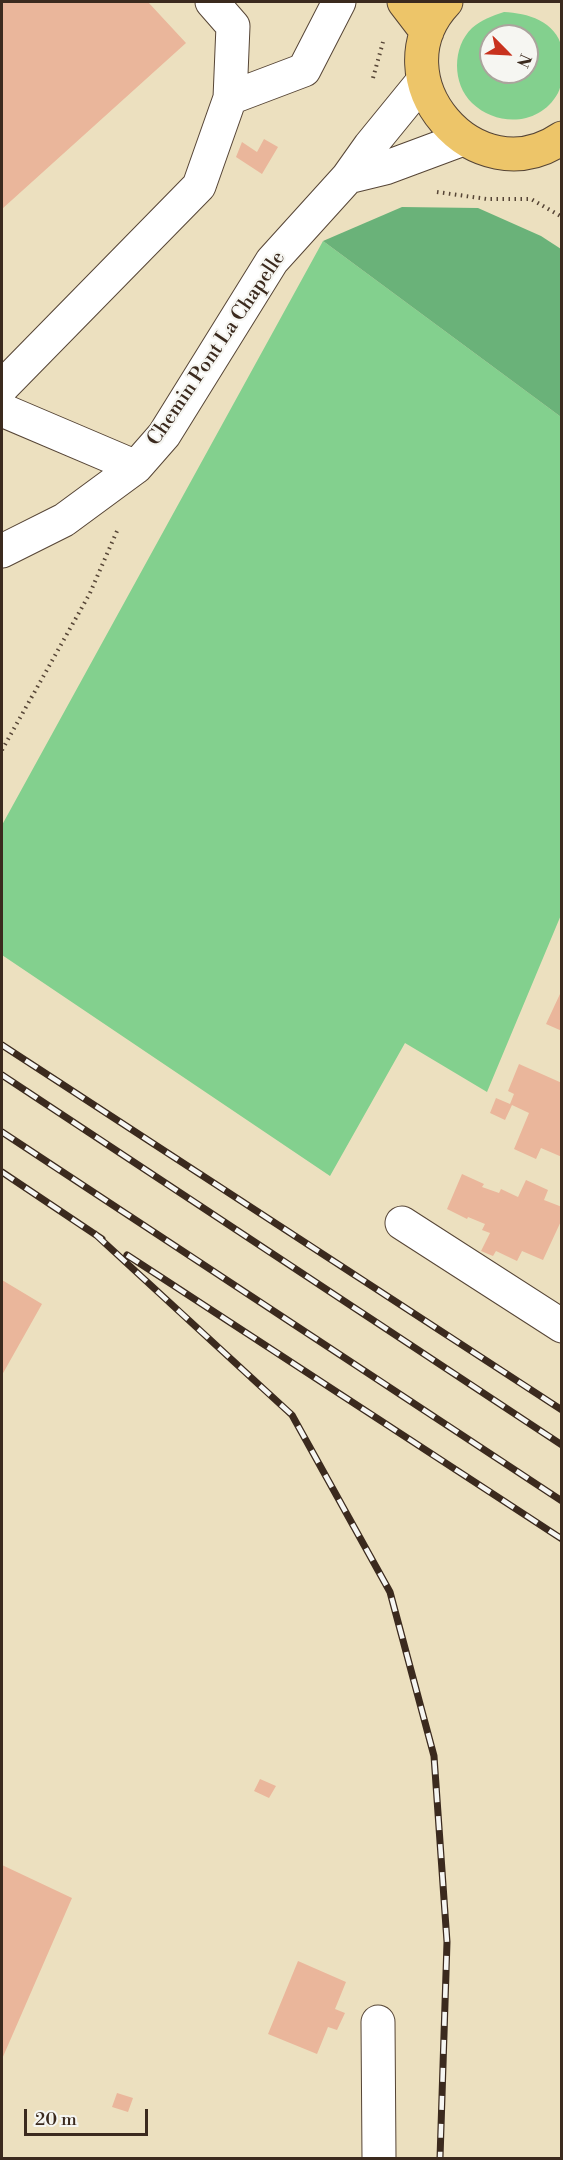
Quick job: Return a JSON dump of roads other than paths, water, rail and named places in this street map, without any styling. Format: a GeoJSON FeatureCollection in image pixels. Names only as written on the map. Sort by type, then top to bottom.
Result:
{"type":"FeatureCollection","features":[{"type":"Feature","properties":{"kind":"main road"},"geometry":{"type":"LineString","coordinates":[[404,2],[427,32]]}},
{"type":"Feature","properties":{"kind":"main road"},"geometry":{"type":"LineString","coordinates":[[446,2],[427,32],[422,57],[423,81],[437,114],[464,139],[490,151],[520,153],[557,147]]}},
{"type":"Feature","properties":{"kind":"street"},"geometry":{"type":"LineString","coordinates":[[2,387],[199,186],[230,98],[233,26],[212,2]]}},
{"type":"Feature","properties":{"kind":"street"},"geometry":{"type":"LineString","coordinates":[[230,98],[304,70],[339,2]]}},
{"type":"Feature","properties":{"kind":"street","name":"Chemin Pont La Chapelle"},"geometry":{"type":"LineString","coordinates":[[2,551],[64,520],[136,467],[164,435],[272,261],[348,177],[423,81]]}},
{"type":"Feature","properties":{"kind":"street"},"geometry":{"type":"LineString","coordinates":[[348,177],[385,168],[464,139]]}},
{"type":"Feature","properties":{"kind":"street"},"geometry":{"type":"LineString","coordinates":[[2,410],[136,467]]}},
{"type":"Feature","properties":{"kind":"street"},"geometry":{"type":"LineString","coordinates":[[402,1223],[561,1326]]}},
{"type":"Feature","properties":{"kind":"street"},"geometry":{"type":"LineString","coordinates":[[378,2022],[379,2158]]}},
{"type":"Feature","properties":{"kind":"railway"},"geometry":{"type":"LineString","coordinates":[[2,1045],[562,1410]]}},
{"type":"Feature","properties":{"kind":"railway"},"geometry":{"type":"LineString","coordinates":[[2,1075],[562,1445]]}},
{"type":"Feature","properties":{"kind":"railway"},"geometry":{"type":"LineString","coordinates":[[2,1132],[562,1501]]}},
{"type":"Feature","properties":{"kind":"railway"},"geometry":{"type":"LineString","coordinates":[[2,1172],[102,1239]]}},
{"type":"Feature","properties":{"kind":"railway"},"geometry":{"type":"LineString","coordinates":[[95,1234],[292,1415],[390,1592],[434,1756],[447,1942],[440,2158]]}},
{"type":"Feature","properties":{"kind":"railway"},"geometry":{"type":"LineString","coordinates":[[127,1255],[562,1539]]}}]}
